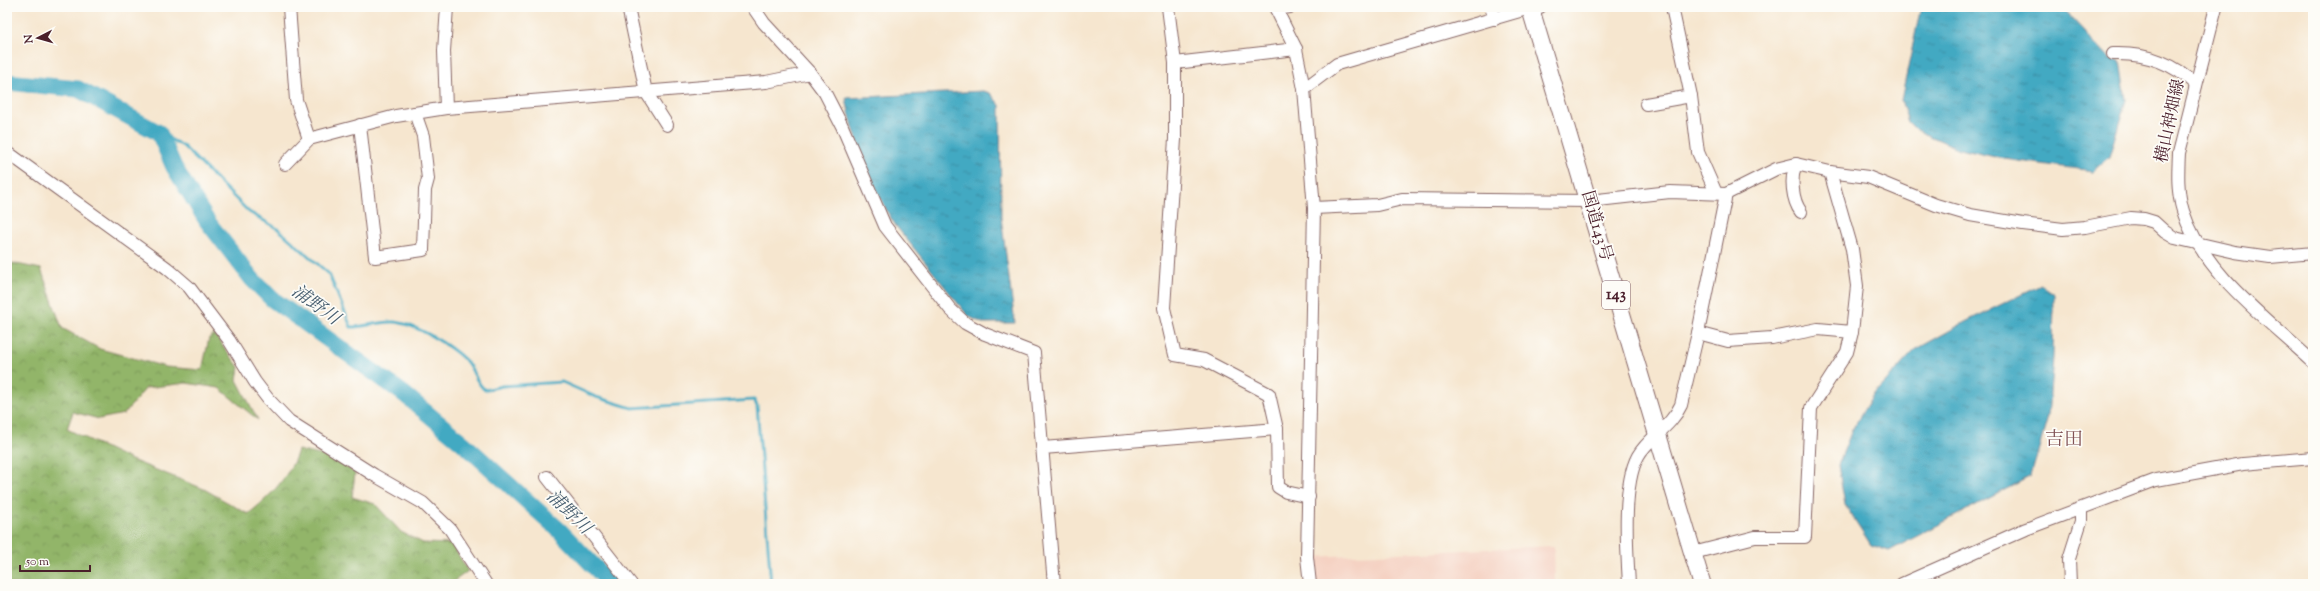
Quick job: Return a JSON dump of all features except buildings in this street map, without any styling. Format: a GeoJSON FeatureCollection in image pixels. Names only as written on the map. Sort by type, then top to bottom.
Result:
{"type":"FeatureCollection","features":[{"type":"Feature","properties":{"kind":"highway","name":"国道143号"},"geometry":{"type":"LineString","coordinates":[[1533,7],[1702,584]]}},
{"type":"Feature","properties":{"kind":"street"},"geometry":{"type":"LineString","coordinates":[[289,7],[296,100],[309,139]]}},
{"type":"Feature","properties":{"kind":"street"},"geometry":{"type":"LineString","coordinates":[[446,108],[444,51],[447,7]]}},
{"type":"Feature","properties":{"kind":"street"},"geometry":{"type":"LineString","coordinates":[[628,7],[646,92],[667,125]]}},
{"type":"Feature","properties":{"kind":"street"},"geometry":{"type":"LineString","coordinates":[[753,7],[764,23],[810,73],[825,93],[842,126],[885,226],[950,308],[965,323],[985,334],[1034,353],[1054,584]]}},
{"type":"Feature","properties":{"kind":"street"},"geometry":{"type":"LineString","coordinates":[[1168,7],[1175,63],[1175,139],[1164,308],[1175,355],[1204,360],[1269,394],[1277,429],[1278,487],[1286,492],[1309,497]]}},
{"type":"Feature","properties":{"kind":"street"},"geometry":{"type":"LineString","coordinates":[[1290,7],[1275,8],[1296,49],[1304,89],[1314,208],[1307,557],[1310,584]]}},
{"type":"Feature","properties":{"kind":"street"},"geometry":{"type":"LineString","coordinates":[[1491,7],[1495,19]]}},
{"type":"Feature","properties":{"kind":"street"},"geometry":{"type":"LineString","coordinates":[[1304,89],[1337,64],[1533,7]]}},
{"type":"Feature","properties":{"kind":"street"},"geometry":{"type":"LineString","coordinates":[[1628,584],[1627,536],[1632,469],[1638,455],[1676,416],[1681,405],[1698,333],[1721,193],[1698,152],[1691,96],[1672,7]]}},
{"type":"Feature","properties":{"kind":"street","name":"横山神畑線"},"geometry":{"type":"LineString","coordinates":[[2216,7],[2179,153],[2178,175],[2183,210],[2198,244],[2222,277],[2313,362]]}},
{"type":"Feature","properties":{"kind":"street"},"geometry":{"type":"LineString","coordinates":[[1175,63],[1296,49]]}},
{"type":"Feature","properties":{"kind":"street"},"geometry":{"type":"LineString","coordinates":[[2113,54],[2144,55],[2178,69],[2196,85]]}},
{"type":"Feature","properties":{"kind":"street"},"geometry":{"type":"LineString","coordinates":[[286,164],[309,139],[360,125],[415,113],[446,108],[766,82],[810,73]]}},
{"type":"Feature","properties":{"kind":"street"},"geometry":{"type":"LineString","coordinates":[[1646,104],[1691,96]]}},
{"type":"Feature","properties":{"kind":"street"},"geometry":{"type":"LineString","coordinates":[[360,125],[375,257],[423,250],[425,190],[428,179],[423,136],[415,113]]}},
{"type":"Feature","properties":{"kind":"street"},"geometry":{"type":"LineString","coordinates":[[7,152],[173,273],[189,287],[229,340],[255,382],[284,415],[374,475],[423,503],[450,529],[486,584]]}},
{"type":"Feature","properties":{"kind":"street"},"geometry":{"type":"LineString","coordinates":[[1314,208],[1377,205],[1402,199],[1589,202],[1670,192],[1721,193],[1776,169],[1796,164],[1830,172],[1868,177],[1936,205],[1970,215],[2063,229],[2085,227],[2131,218],[2144,219],[2154,222],[2165,232],[2175,238],[2198,244],[2270,257],[2313,253]]}},
{"type":"Feature","properties":{"kind":"street"},"geometry":{"type":"LineString","coordinates":[[1796,164],[1793,170],[1795,204],[1801,212]]}},
{"type":"Feature","properties":{"kind":"street"},"geometry":{"type":"LineString","coordinates":[[1693,554],[1755,537],[1805,537],[1811,408],[1847,352],[1852,332],[1857,286],[1852,249],[1830,172]]}},
{"type":"Feature","properties":{"kind":"street"},"geometry":{"type":"LineString","coordinates":[[1698,333],[1728,341],[1772,338],[1818,329],[1852,332]]}},
{"type":"Feature","properties":{"kind":"street"},"geometry":{"type":"LineString","coordinates":[[1043,448],[1277,429]]}},
{"type":"Feature","properties":{"kind":"street"},"geometry":{"type":"LineString","coordinates":[[1902,584],[2026,529],[2081,509],[2131,488],[2156,480],[2243,464],[2313,458]]}},
{"type":"Feature","properties":{"kind":"street"},"geometry":{"type":"LineString","coordinates":[[547,477],[631,584]]}},
{"type":"Feature","properties":{"kind":"street"},"geometry":{"type":"LineString","coordinates":[[2070,584],[2069,559],[2081,521],[2081,509]]}},
{"type":"Feature","properties":{"kind":"shaded area"},"geometry":{"type":"Polygon","coordinates":[[[1554,546],[1555,584],[1314,584],[1311,557],[1554,546]]]}},
{"type":"Feature","properties":{"kind":"green space"},"geometry":{"type":"Polygon","coordinates":[[[7,262],[41,269],[62,328],[100,349],[166,367],[202,370],[209,338],[214,334],[239,367],[237,380],[258,420],[219,388],[186,383],[146,388],[124,414],[99,419],[73,412],[67,429],[129,459],[204,489],[248,514],[278,485],[290,469],[298,450],[333,458],[355,473],[352,497],[375,504],[401,532],[423,543],[452,544],[468,571],[450,584],[7,584],[7,262]]]}},
{"type":"Feature","properties":{"kind":"water"},"geometry":{"type":"Polygon","coordinates":[[[1921,7],[2061,7],[2109,57],[2120,61],[2126,100],[2109,157],[2093,171],[2004,159],[1960,149],[1916,130],[1908,122],[1901,100],[1921,7]]]}},
{"type":"Feature","properties":{"kind":"water"},"geometry":{"type":"Polygon","coordinates":[[[983,91],[990,93],[1000,105],[1001,217],[1015,323],[982,323],[968,316],[896,226],[888,214],[873,182],[859,146],[846,98],[983,91]]]}},
{"type":"Feature","properties":{"kind":"water"},"geometry":{"type":"Polygon","coordinates":[[[2041,285],[2054,294],[2053,358],[2048,417],[2031,476],[1889,551],[1871,545],[1845,505],[1838,465],[1852,430],[1872,396],[1915,350],[1965,322],[2041,285]]]}},
{"type":"Feature","properties":{"kind":"waterway","name":"浦野川"},"geometry":{"type":"LineString","coordinates":[[7,82],[78,89],[159,133],[174,167],[207,221],[252,279],[272,299],[404,394],[464,444],[559,530],[611,584]]}},
{"type":"Feature","properties":{"kind":"waterway"},"geometry":{"type":"LineString","coordinates":[[159,133],[183,146],[249,212],[278,229],[329,274],[351,327],[383,322],[402,323],[412,326],[432,336],[459,354],[471,367],[479,383],[485,390],[502,386],[562,382],[596,397],[632,408],[754,400],[757,406],[771,584]]}},
{"type":"Feature","properties":{"kind":"district","name":"吉田"},"geometry":{"type":"Point","coordinates":[2064,440]}}]}
